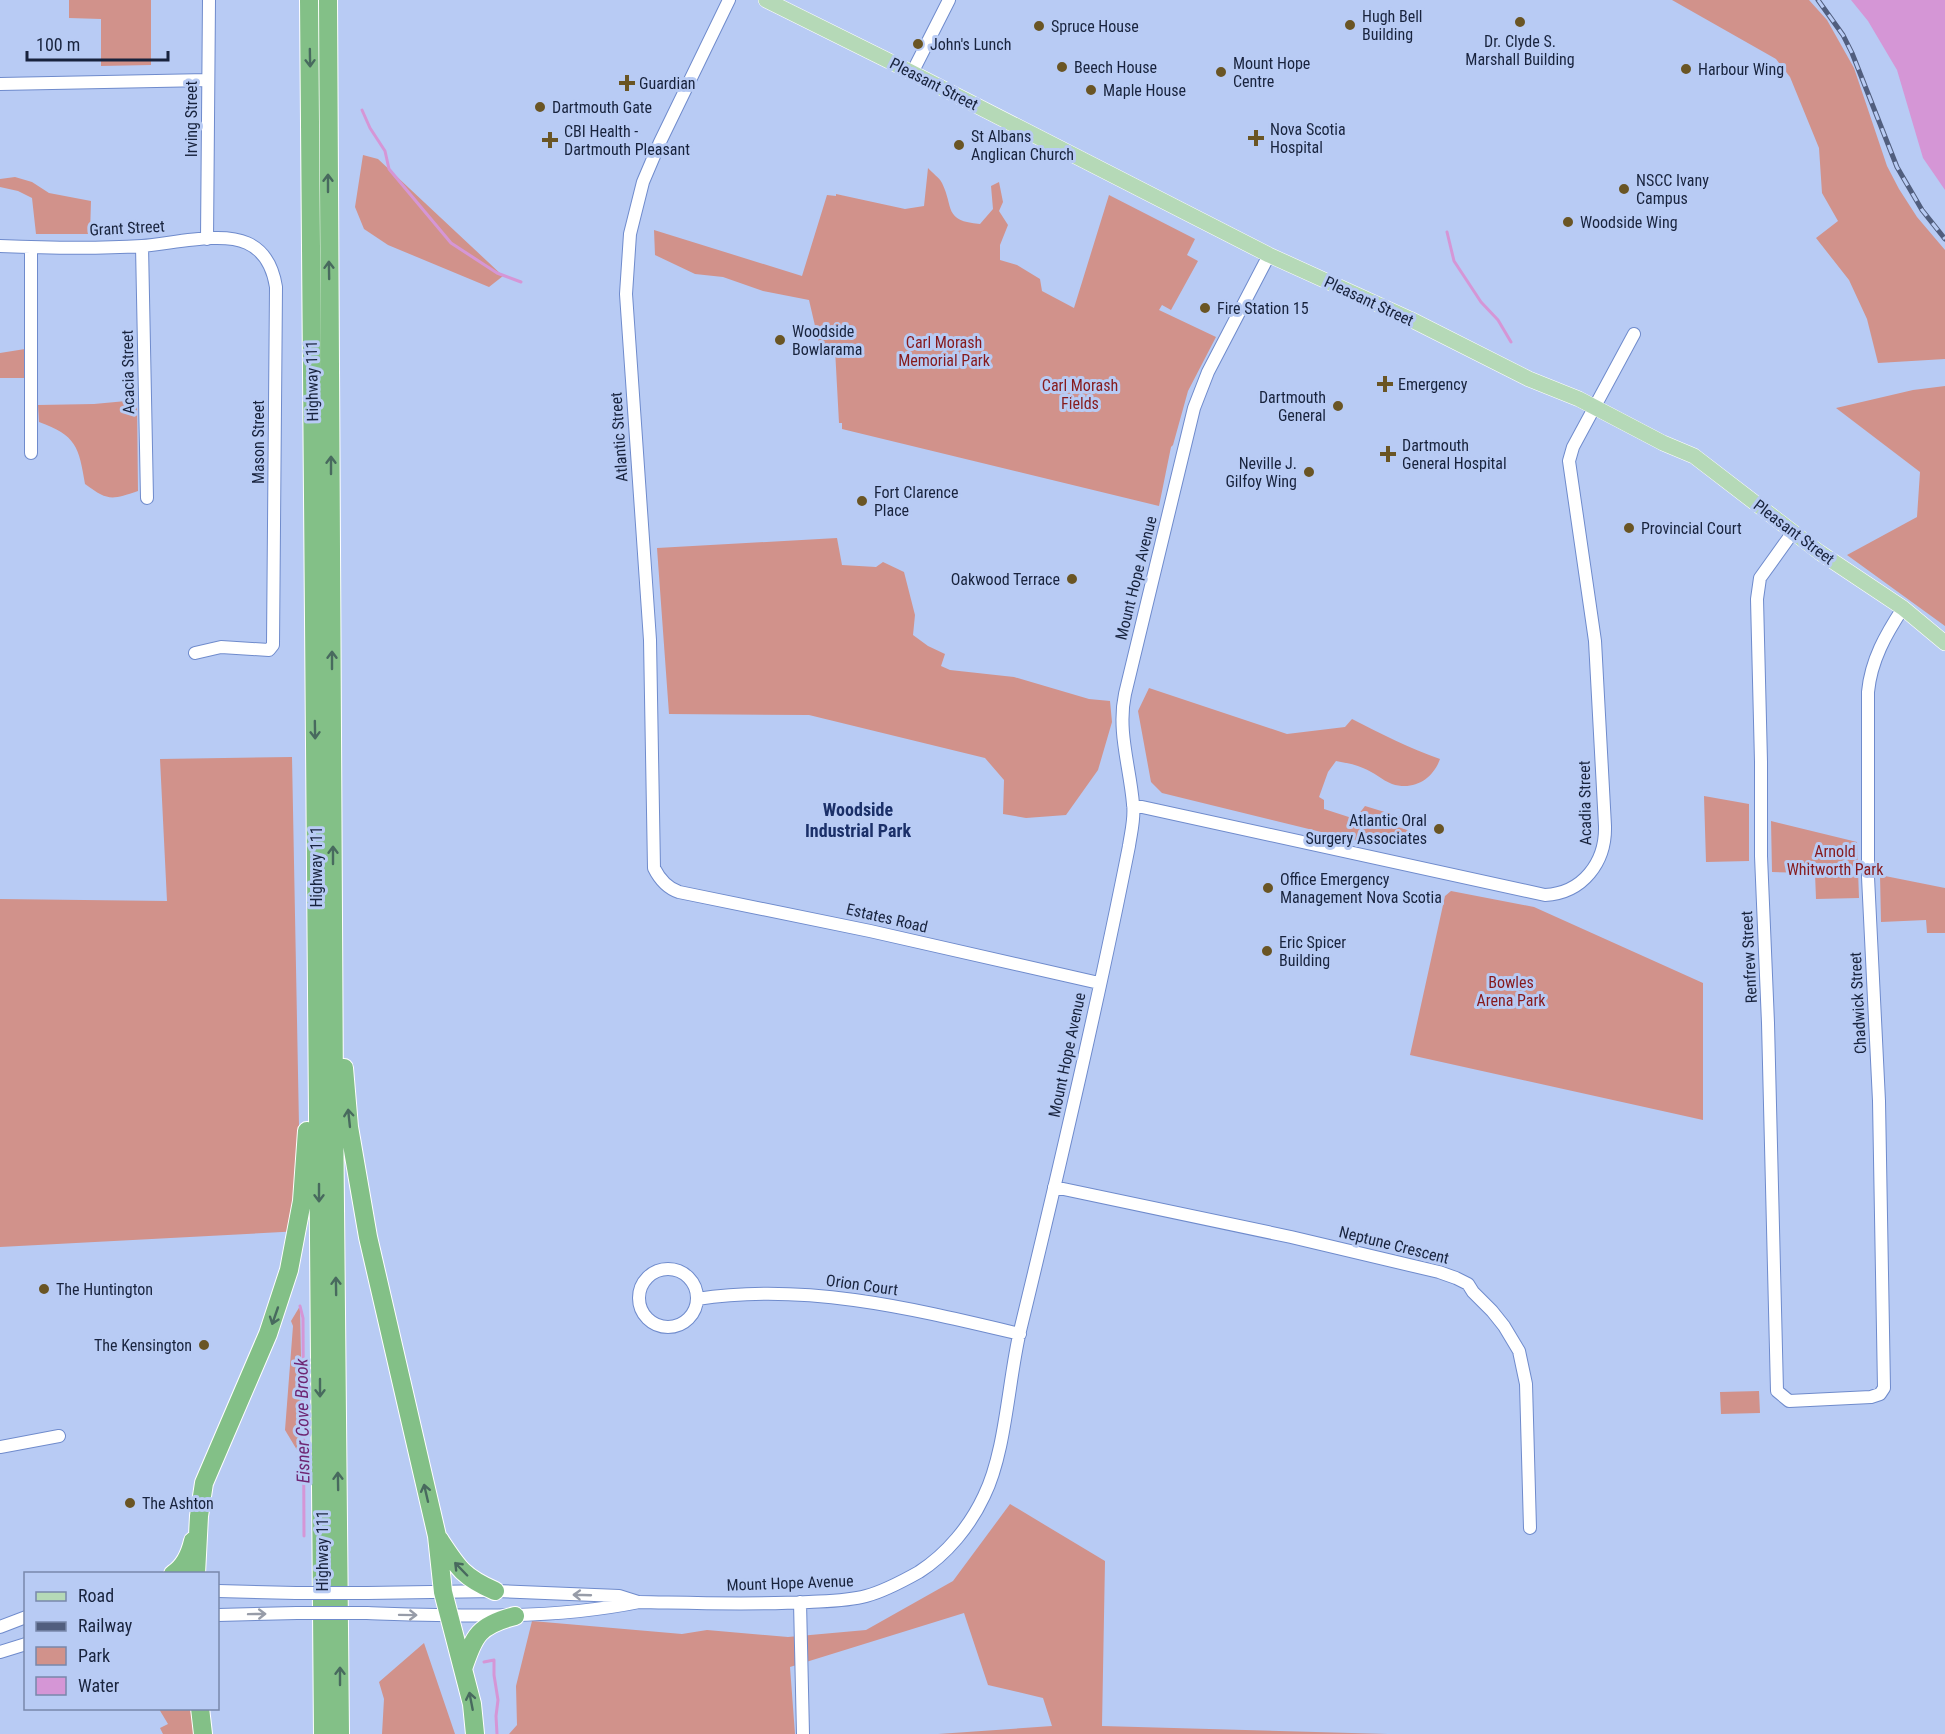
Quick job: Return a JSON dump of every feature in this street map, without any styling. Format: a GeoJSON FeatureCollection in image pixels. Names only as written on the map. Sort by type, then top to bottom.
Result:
{"type":"FeatureCollection","features":[{"type":"Feature","properties":{"kind":"highway","name":"Highway 111"},"geometry":{"type":"LineString","coordinates":[[309,0],[323,1734]]}},
{"type":"Feature","properties":{"kind":"highway","name":"Highway 111"},"geometry":{"type":"LineString","coordinates":[[328,0],[340,1734]]}},
{"type":"Feature","properties":{"kind":"highway"},"geometry":{"type":"LineString","coordinates":[[176,1572],[190,1552],[204,1484],[210,1467],[260,1355],[276,1313],[289,1270],[298,1225],[308,1128],[312,843],[315,799]]}},
{"type":"Feature","properties":{"kind":"highway"},"geometry":{"type":"LineString","coordinates":[[333,914],[338,935],[337,972],[347,1103],[358,1184],[374,1267],[437,1536],[443,1592],[472,1704],[475,1734]]}},
{"type":"Feature","properties":{"kind":"highway"},"geometry":{"type":"LineString","coordinates":[[196,1572],[199,1516]]}},
{"type":"Feature","properties":{"kind":"highway"},"geometry":{"type":"LineString","coordinates":[[437,1536],[462,1572],[473,1581],[495,1592]]}},
{"type":"Feature","properties":{"kind":"highway"},"geometry":{"type":"LineString","coordinates":[[463,1670],[478,1633],[494,1621],[515,1616]]}},
{"type":"Feature","properties":{"kind":"highway"},"geometry":{"type":"LineString","coordinates":[[200,1710],[203,1734]]}},
{"type":"Feature","properties":{"kind":"main road","name":"Pleasant Street"},"geometry":{"type":"LineString","coordinates":[[766,0],[1269,255],[1410,319],[1529,379],[1594,407],[1663,443],[1694,456],[1819,552],[1903,608],[1945,643]]}},
{"type":"Feature","properties":{"kind":"street","name":"Irving Street"},"geometry":{"type":"LineString","coordinates":[[207,239],[209,0]]}},
{"type":"Feature","properties":{"kind":"street","name":"Atlantic Street"},"geometry":{"type":"LineString","coordinates":[[668,888],[658,876],[653,855],[650,640],[628,325],[627,267],[630,234],[643,182],[729,0]]}},
{"type":"Feature","properties":{"kind":"street"},"geometry":{"type":"LineString","coordinates":[[912,73],[949,0]]}},
{"type":"Feature","properties":{"kind":"street"},"geometry":{"type":"LineString","coordinates":[[0,84],[208,80]]}},
{"type":"Feature","properties":{"kind":"street","name":"Grant Street"},"geometry":{"type":"LineString","coordinates":[[0,246],[142,246],[207,239],[237,240],[254,247]]}},
{"type":"Feature","properties":{"kind":"street","name":"Acacia Street"},"geometry":{"type":"LineString","coordinates":[[142,246],[147,498]]}},
{"type":"Feature","properties":{"kind":"street"},"geometry":{"type":"LineString","coordinates":[[31,247],[31,453]]}},
{"type":"Feature","properties":{"kind":"street","name":"Mason Street"},"geometry":{"type":"LineString","coordinates":[[195,653],[221,647],[269,650],[273,645],[276,287],[270,264],[254,247]]}},
{"type":"Feature","properties":{"kind":"street","name":"Mount Hope Avenue"},"geometry":{"type":"LineString","coordinates":[[219,1615],[297,1613],[515,1616],[618,1607],[639,1602],[800,1602],[865,1597],[921,1570],[955,1541],[971,1520],[985,1495],[992,1474],[1020,1334],[1129,846],[1134,820],[1122,733],[1122,707],[1190,423],[1209,372],[1269,255]]}},
{"type":"Feature","properties":{"kind":"street","name":"Acadia Street"},"geometry":{"type":"LineString","coordinates":[[1133,805],[1545,895],[1564,892],[1591,873],[1601,857],[1605,844],[1605,826],[1595,640],[1569,461],[1573,447],[1634,334]]}},
{"type":"Feature","properties":{"kind":"street","name":"Renfrew Street"},"geometry":{"type":"LineString","coordinates":[[1793,532],[1760,578],[1757,599],[1761,856],[1768,1023],[1777,1391],[1789,1401],[1871,1398]]}},
{"type":"Feature","properties":{"kind":"street","name":"Chadwick Street"},"geometry":{"type":"LineString","coordinates":[[1871,1398],[1880,1394],[1885,1382],[1879,1101],[1868,865],[1868,692],[1874,660],[1903,608]]}},
{"type":"Feature","properties":{"kind":"street","name":"Estates Road"},"geometry":{"type":"LineString","coordinates":[[668,888],[1099,983]]}},
{"type":"Feature","properties":{"kind":"street","name":"Neptune Crescent"},"geometry":{"type":"LineString","coordinates":[[1054,1187],[1366,1254],[1439,1272],[1468,1284],[1504,1326],[1519,1352],[1523,1365],[1526,1384],[1530,1528]]}},
{"type":"Feature","properties":{"kind":"street"},"geometry":{"type":"LineString","coordinates":[[663,1269],[673,1269],[685,1274],[697,1290],[696,1299],[696,1307],[691,1317],[683,1324],[670,1328],[658,1326],[649,1321],[642,1314],[639,1303],[640,1290],[644,1281],[653,1273],[663,1269]]}},
{"type":"Feature","properties":{"kind":"street","name":"Orion Court"},"geometry":{"type":"LineString","coordinates":[[696,1299],[732,1294],[823,1296],[898,1307],[1020,1334]]}},
{"type":"Feature","properties":{"kind":"street"},"geometry":{"type":"LineString","coordinates":[[0,1447],[59,1436]]}},
{"type":"Feature","properties":{"kind":"street","name":"Mount Hope Avenue"},"geometry":{"type":"LineString","coordinates":[[219,1591],[495,1592],[619,1596],[639,1602]]}},
{"type":"Feature","properties":{"kind":"street"},"geometry":{"type":"LineString","coordinates":[[800,1602],[803,1734]]}},
{"type":"Feature","properties":{"kind":"street"},"geometry":{"type":"LineString","coordinates":[[0,1627],[24,1618]]}},
{"type":"Feature","properties":{"kind":"street"},"geometry":{"type":"LineString","coordinates":[[0,1652],[24,1645]]}},
{"type":"Feature","properties":{"kind":"green space"},"geometry":{"type":"Polygon","coordinates":[[[69,0],[151,0],[151,65],[101,66],[101,19],[69,18],[69,0]]]}},
{"type":"Feature","properties":{"kind":"green space"},"geometry":{"type":"Polygon","coordinates":[[[1672,0],[1809,0],[1827,20],[1854,68],[1887,166],[1917,217],[1945,250],[1945,359],[1878,363],[1867,319],[1849,280],[1816,238],[1838,221],[1822,193],[1819,148],[1790,77],[1776,59],[1672,0]]]}},
{"type":"Feature","properties":{"kind":"green space"},"geometry":{"type":"Polygon","coordinates":[[[363,155],[378,159],[503,276],[489,287],[388,245],[364,229],[355,207],[363,155]]]}},
{"type":"Feature","properties":{"kind":"green space","name":"Carl Morash Memorial Park"},"geometry":{"type":"Polygon","coordinates":[[[928,168],[942,183],[955,216],[968,222],[980,224],[993,209],[991,186],[999,182],[1003,202],[999,211],[1008,225],[1000,245],[1000,260],[1017,265],[1040,279],[1042,291],[1074,308],[1109,195],[1195,239],[1187,255],[1198,261],[1171,310],[1162,305],[1159,310],[1216,337],[1188,391],[1171,447],[1159,506],[842,429],[842,423],[839,423],[835,349],[822,356],[809,300],[763,291],[723,277],[695,274],[655,255],[654,230],[802,276],[827,195],[836,196],[836,194],[905,209],[924,206],[928,168]]]}},
{"type":"Feature","properties":{"kind":"green space"},"geometry":{"type":"Polygon","coordinates":[[[15,177],[32,182],[49,193],[91,201],[90,234],[36,234],[32,198],[18,191],[0,187],[0,179],[15,177]]]}},
{"type":"Feature","properties":{"kind":"green space"},"geometry":{"type":"Polygon","coordinates":[[[25,349],[26,378],[0,378],[0,353],[25,349]]]}},
{"type":"Feature","properties":{"kind":"green space"},"geometry":{"type":"Polygon","coordinates":[[[1945,386],[1945,626],[1847,555],[1917,517],[1920,472],[1836,408],[1913,390],[1945,386]]]}},
{"type":"Feature","properties":{"kind":"green space"},"geometry":{"type":"Polygon","coordinates":[[[137,400],[138,491],[115,497],[99,494],[85,484],[74,444],[61,432],[39,422],[38,405],[94,404],[137,400]]]}},
{"type":"Feature","properties":{"kind":"green space"},"geometry":{"type":"Polygon","coordinates":[[[837,538],[842,565],[876,567],[883,562],[904,572],[915,615],[913,635],[928,646],[945,654],[941,666],[950,670],[1014,677],[1089,699],[1110,701],[1112,722],[1098,770],[1066,815],[1026,818],[1003,814],[1004,780],[985,758],[809,715],[669,714],[657,548],[837,538]]]}},
{"type":"Feature","properties":{"kind":"green space"},"geometry":{"type":"Polygon","coordinates":[[[1149,688],[1287,734],[1345,727],[1352,719],[1440,759],[1428,778],[1408,786],[1392,784],[1360,767],[1336,761],[1328,772],[1319,797],[1324,800],[1324,809],[1355,819],[1365,806],[1401,817],[1398,827],[1410,831],[1408,843],[1373,834],[1366,843],[1162,793],[1151,782],[1138,711],[1149,688]]]}},
{"type":"Feature","properties":{"kind":"green space"},"geometry":{"type":"Polygon","coordinates":[[[292,757],[301,1231],[0,1247],[0,899],[167,901],[160,759],[292,757]]]}},
{"type":"Feature","properties":{"kind":"green space","name":"Arnold Whitworth Park"},"geometry":{"type":"Polygon","coordinates":[[[1704,796],[1749,804],[1749,861],[1706,862],[1704,796]]]}},
{"type":"Feature","properties":{"kind":"green space","name":"Arnold Whitworth Park"},"geometry":{"type":"Polygon","coordinates":[[[1771,821],[1857,842],[1859,898],[1816,899],[1815,873],[1772,872],[1771,821]]]}},
{"type":"Feature","properties":{"kind":"green space","name":"Arnold Whitworth Park"},"geometry":{"type":"Polygon","coordinates":[[[1880,875],[1945,888],[1945,933],[1927,933],[1926,920],[1881,922],[1880,875]]]}},
{"type":"Feature","properties":{"kind":"green space","name":"Bowles Arena Park"},"geometry":{"type":"Polygon","coordinates":[[[1451,891],[1534,907],[1703,983],[1703,1120],[1410,1055],[1445,896],[1451,891]]]}},
{"type":"Feature","properties":{"kind":"green space"},"geometry":{"type":"Polygon","coordinates":[[[300,1306],[303,1460],[285,1430],[293,1326],[291,1321],[300,1306]]]}},
{"type":"Feature","properties":{"kind":"green space"},"geometry":{"type":"Polygon","coordinates":[[[1759,1391],[1760,1413],[1721,1414],[1720,1392],[1759,1391]]]}},
{"type":"Feature","properties":{"kind":"green space"},"geometry":{"type":"Polygon","coordinates":[[[1010,1504],[1105,1561],[1102,1726],[1388,1734],[938,1734],[1052,1726],[1043,1698],[988,1685],[964,1613],[790,1667],[795,1734],[509,1734],[517,1725],[516,1686],[532,1621],[682,1634],[707,1630],[788,1637],[866,1630],[953,1581],[1010,1504]]]}},
{"type":"Feature","properties":{"kind":"green space"},"geometry":{"type":"Polygon","coordinates":[[[424,1643],[455,1734],[382,1734],[384,1699],[379,1682],[424,1643]]]}},
{"type":"Feature","properties":{"kind":"green space"},"geometry":{"type":"Polygon","coordinates":[[[160,1710],[193,1710],[196,1734],[163,1734],[160,1728],[168,1724],[160,1710]]]}},
{"type":"Feature","properties":{"kind":"water"},"geometry":{"type":"Polygon","coordinates":[[[1851,0],[1945,0],[1945,190],[1923,158],[1897,70],[1868,21],[1851,0]]]}},
{"type":"Feature","properties":{"kind":"waterway"},"geometry":{"type":"LineString","coordinates":[[362,110],[370,128],[385,151],[389,169],[451,243],[497,273],[521,282]]}},
{"type":"Feature","properties":{"kind":"waterway"},"geometry":{"type":"LineString","coordinates":[[1447,232],[1454,261],[1481,302],[1498,320],[1511,342]]}},
{"type":"Feature","properties":{"kind":"waterway","name":"Eisner Cove Brook"},"geometry":{"type":"LineString","coordinates":[[300,1306],[303,1318],[304,1536]]}},
{"type":"Feature","properties":{"kind":"waterway","name":"Eisner Cove Brook"},"geometry":{"type":"LineString","coordinates":[[484,1662],[494,1660],[498,1700],[497,1734]]}},
{"type":"Feature","properties":{"kind":"railway"},"geometry":{"type":"LineString","coordinates":[[1818,0],[1843,35],[1852,53],[1897,167],[1922,210],[1945,239]]}},
{"type":"Feature","properties":{"kind":"place","name":"Dr. Clyde S. Marshall Building"},"geometry":{"type":"Point","coordinates":[1520,22]}},
{"type":"Feature","properties":{"kind":"place","name":"Hugh Bell Building"},"geometry":{"type":"Point","coordinates":[1350,25]}},
{"type":"Feature","properties":{"kind":"place","name":"Spruce House"},"geometry":{"type":"Point","coordinates":[1039,26]}},
{"type":"Feature","properties":{"kind":"place","name":"John's Lunch"},"geometry":{"type":"Point","coordinates":[918,44]}},
{"type":"Feature","properties":{"kind":"place","name":"Beech House"},"geometry":{"type":"Point","coordinates":[1062,67]}},
{"type":"Feature","properties":{"kind":"place","name":"Harbour Wing"},"geometry":{"type":"Point","coordinates":[1686,69]}},
{"type":"Feature","properties":{"kind":"place","name":"Mount Hope Centre"},"geometry":{"type":"Point","coordinates":[1221,72]}},
{"type":"Feature","properties":{"kind":"place","name":"Guardian"},"geometry":{"type":"Point","coordinates":[627,83]}},
{"type":"Feature","properties":{"kind":"place","name":"Maple House"},"geometry":{"type":"Point","coordinates":[1091,90]}},
{"type":"Feature","properties":{"kind":"place","name":"Dartmouth Gate"},"geometry":{"type":"Point","coordinates":[540,107]}},
{"type":"Feature","properties":{"kind":"place","name":"Nova Scotia Hospital"},"geometry":{"type":"Point","coordinates":[1256,138]}},
{"type":"Feature","properties":{"kind":"place","name":"CBI Health - Dartmouth Pleasant"},"geometry":{"type":"Point","coordinates":[550,140]}},
{"type":"Feature","properties":{"kind":"place","name":"St Albans Anglican Church"},"geometry":{"type":"Point","coordinates":[959,145]}},
{"type":"Feature","properties":{"kind":"place","name":"NSCC Ivany Campus"},"geometry":{"type":"Point","coordinates":[1624,189]}},
{"type":"Feature","properties":{"kind":"place","name":"Woodside Wing"},"geometry":{"type":"Point","coordinates":[1568,222]}},
{"type":"Feature","properties":{"kind":"place","name":"Fire Station 15"},"geometry":{"type":"Point","coordinates":[1205,308]}},
{"type":"Feature","properties":{"kind":"place","name":"Woodside Bowlarama"},"geometry":{"type":"Point","coordinates":[780,340]}},
{"type":"Feature","properties":{"kind":"place","name":"Emergency"},"geometry":{"type":"Point","coordinates":[1385,384]}},
{"type":"Feature","properties":{"kind":"place","name":"Dartmouth General"},"geometry":{"type":"Point","coordinates":[1338,406]}},
{"type":"Feature","properties":{"kind":"place","name":"Dartmouth General Hospital"},"geometry":{"type":"Point","coordinates":[1388,454]}},
{"type":"Feature","properties":{"kind":"place","name":"Neville J. Gilfoy Wing"},"geometry":{"type":"Point","coordinates":[1309,472]}},
{"type":"Feature","properties":{"kind":"place","name":"Fort Clarence Place"},"geometry":{"type":"Point","coordinates":[862,501]}},
{"type":"Feature","properties":{"kind":"place","name":"Provincial Court"},"geometry":{"type":"Point","coordinates":[1629,528]}},
{"type":"Feature","properties":{"kind":"place","name":"Oakwood Terrace"},"geometry":{"type":"Point","coordinates":[1072,579]}},
{"type":"Feature","properties":{"kind":"place","name":"Atlantic Oral Surgery Associates"},"geometry":{"type":"Point","coordinates":[1439,829]}},
{"type":"Feature","properties":{"kind":"place","name":"Office Emergency Management Nova Scotia"},"geometry":{"type":"Point","coordinates":[1268,888]}},
{"type":"Feature","properties":{"kind":"place","name":"Eric Spicer Building"},"geometry":{"type":"Point","coordinates":[1267,951]}},
{"type":"Feature","properties":{"kind":"place","name":"The Huntington"},"geometry":{"type":"Point","coordinates":[44,1289]}},
{"type":"Feature","properties":{"kind":"place","name":"The Kensington"},"geometry":{"type":"Point","coordinates":[204,1345]}},
{"type":"Feature","properties":{"kind":"place","name":"The Ashton"},"geometry":{"type":"Point","coordinates":[130,1503]}},
{"type":"Feature","properties":{"kind":"district","name":"Woodside Industrial Park"},"geometry":{"type":"Point","coordinates":[858,819]}},
{"type":"Feature","properties":{"kind":"park label","name":"Carl Morash Fields"},"geometry":{"type":"Point","coordinates":[1080,394]}}]}
